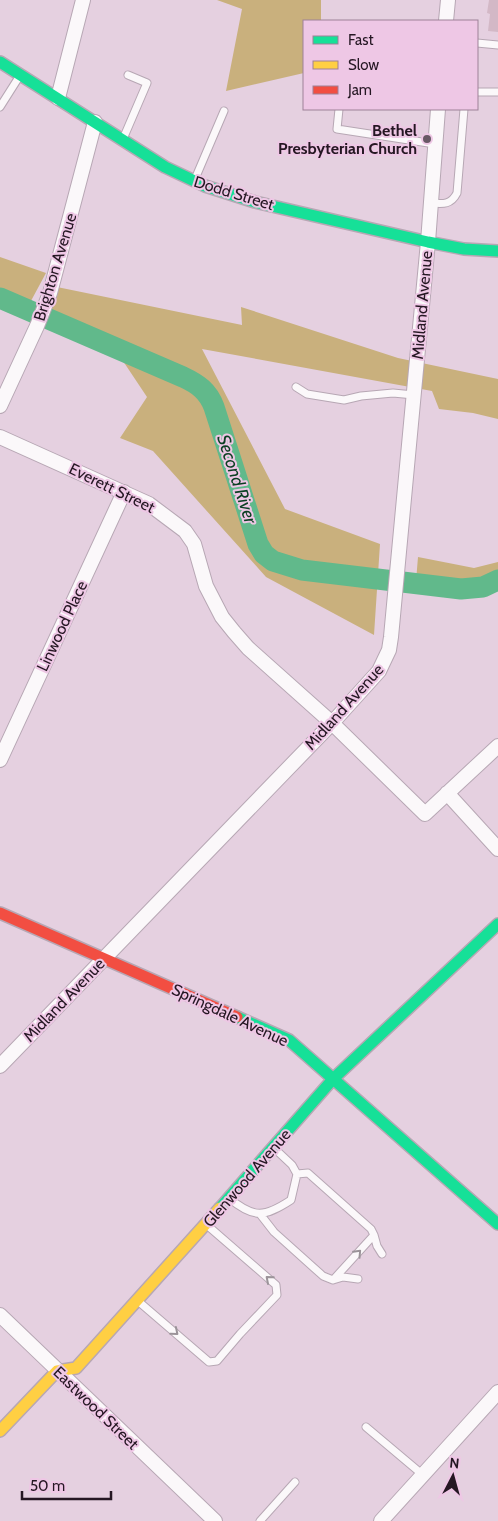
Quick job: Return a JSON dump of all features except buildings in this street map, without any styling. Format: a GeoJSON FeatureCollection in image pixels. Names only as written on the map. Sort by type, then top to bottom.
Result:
{"type":"FeatureCollection","features":[{"type":"Feature","properties":{"kind":"street"},"geometry":{"type":"LineString","coordinates":[[58,98],[83,0]]}},
{"type":"Feature","properties":{"kind":"street"},"geometry":{"type":"LineString","coordinates":[[446,20],[448,0]]}},
{"type":"Feature","properties":{"kind":"street","name":"Dodd Street"},"geometry":{"type":"LineString","coordinates":[[0,62],[165,167],[194,182],[247,200],[428,242],[464,249],[498,251]]}},
{"type":"Feature","properties":{"kind":"street","name":"Midland Avenue"},"geometry":{"type":"LineString","coordinates":[[0,1066],[332,723],[379,671],[385,661],[391,637],[428,242],[438,110]]}},
{"type":"Feature","properties":{"kind":"street","name":"Brighton Avenue"},"geometry":{"type":"LineString","coordinates":[[0,406],[45,306],[58,267],[95,122]]}},
{"type":"Feature","properties":{"kind":"street","name":"Everett Street"},"geometry":{"type":"LineString","coordinates":[[0,437],[124,492],[162,512],[186,531],[194,544],[206,586],[222,617],[248,648],[332,723],[425,814],[447,793]]}},
{"type":"Feature","properties":{"kind":"street","name":"Linwood Place"},"geometry":{"type":"LineString","coordinates":[[0,760],[124,492]]}},
{"type":"Feature","properties":{"kind":"street"},"geometry":{"type":"LineString","coordinates":[[498,746],[447,793],[498,848]]}},
{"type":"Feature","properties":{"kind":"street","name":"Springdale Avenue"},"geometry":{"type":"LineString","coordinates":[[0,913],[289,1040],[498,1224]]}},
{"type":"Feature","properties":{"kind":"street","name":"Glenwood Avenue"},"geometry":{"type":"LineString","coordinates":[[56,1371],[76,1368],[138,1301],[333,1079],[498,924]]}},
{"type":"Feature","properties":{"kind":"street","name":"Eastwood Street"},"geometry":{"type":"LineString","coordinates":[[0,1315],[56,1371],[215,1521]]}},
{"type":"Feature","properties":{"kind":"street"},"geometry":{"type":"LineString","coordinates":[[0,1431],[56,1371]]}},
{"type":"Feature","properties":{"kind":"street"},"geometry":{"type":"LineString","coordinates":[[381,1521],[498,1392]]}},
{"type":"Feature","properties":{"kind":"lane"},"geometry":{"type":"LineString","coordinates":[[478,43],[498,45]]}},
{"type":"Feature","properties":{"kind":"lane"},"geometry":{"type":"LineString","coordinates":[[0,107],[20,74]]}},
{"type":"Feature","properties":{"kind":"lane"},"geometry":{"type":"LineString","coordinates":[[123,140],[147,83],[128,75]]}},
{"type":"Feature","properties":{"kind":"lane"},"geometry":{"type":"LineString","coordinates":[[478,92],[498,92]]}},
{"type":"Feature","properties":{"kind":"lane"},"geometry":{"type":"LineString","coordinates":[[339,110],[337,129],[435,144]]}},
{"type":"Feature","properties":{"kind":"lane"},"geometry":{"type":"LineString","coordinates":[[431,203],[445,204],[458,193],[464,110]]}},
{"type":"Feature","properties":{"kind":"lane"},"geometry":{"type":"LineString","coordinates":[[194,182],[224,111]]}},
{"type":"Feature","properties":{"kind":"lane"},"geometry":{"type":"LineString","coordinates":[[296,387],[307,394],[344,400],[361,396],[393,393],[414,395]]}},
{"type":"Feature","properties":{"kind":"lane"},"geometry":{"type":"LineString","coordinates":[[229,1198],[243,1210],[260,1214],[276,1209],[291,1200],[297,1174],[292,1165],[273,1148]]}},
{"type":"Feature","properties":{"kind":"lane"},"geometry":{"type":"LineString","coordinates":[[297,1174],[308,1173],[370,1229],[382,1254]]}},
{"type":"Feature","properties":{"kind":"lane"},"geometry":{"type":"LineString","coordinates":[[260,1214],[274,1232],[324,1276],[333,1280],[344,1277],[358,1279]]}},
{"type":"Feature","properties":{"kind":"lane"},"geometry":{"type":"LineString","coordinates":[[138,1301],[209,1362],[217,1362],[240,1334],[277,1295],[276,1285],[206,1224]]}},
{"type":"Feature","properties":{"kind":"lane"},"geometry":{"type":"LineString","coordinates":[[333,1280],[374,1235]]}},
{"type":"Feature","properties":{"kind":"lane"},"geometry":{"type":"LineString","coordinates":[[366,1427],[423,1475]]}},
{"type":"Feature","properties":{"kind":"lane"},"geometry":{"type":"LineString","coordinates":[[260,1521],[295,1482]]}},
{"type":"Feature","properties":{"kind":"shaded area"},"geometry":{"type":"Polygon","coordinates":[[[217,0],[321,0],[321,20],[303,20],[303,73],[226,91],[242,9],[217,0]]]}},
{"type":"Feature","properties":{"kind":"shaded area"},"geometry":{"type":"Polygon","coordinates":[[[0,257],[46,273],[25,312],[0,303],[0,257]]]}},
{"type":"Feature","properties":{"kind":"shaded area"},"geometry":{"type":"Polygon","coordinates":[[[57,287],[242,325],[241,307],[398,358],[498,379],[498,419],[473,413],[439,409],[432,391],[202,349],[285,509],[380,544],[374,635],[266,577],[153,451],[120,438],[147,397],[121,358],[41,324],[57,287]]]}},
{"type":"Feature","properties":{"kind":"shaded area"},"geometry":{"type":"Polygon","coordinates":[[[418,557],[474,568],[498,562],[498,584],[490,588],[416,581],[418,557]]]}},
{"type":"Feature","properties":{"kind":"waterway","name":"Second River"},"geometry":{"type":"LineString","coordinates":[[0,298],[183,377],[202,389],[214,407],[258,544],[264,554],[273,561],[302,570],[461,589],[483,587],[498,580]]}},
{"type":"Feature","properties":{"kind":"traffic: fast"},"geometry":{"type":"LineString","coordinates":[[0,62],[165,167],[205,186],[255,202],[428,242],[464,249],[498,251]]}},
{"type":"Feature","properties":{"kind":"traffic: fast"},"geometry":{"type":"LineString","coordinates":[[220,1208],[333,1079],[498,924]]}},
{"type":"Feature","properties":{"kind":"traffic: fast"},"geometry":{"type":"LineString","coordinates":[[237,1017],[289,1040],[498,1224]]}},
{"type":"Feature","properties":{"kind":"traffic: slow"},"geometry":{"type":"LineString","coordinates":[[0,1431],[57,1371],[76,1368],[220,1208]]}},
{"type":"Feature","properties":{"kind":"traffic: jam"},"geometry":{"type":"LineString","coordinates":[[0,913],[237,1017]]}},
{"type":"Feature","properties":{"kind":"place","name":"Bethel Presbyterian Church"},"geometry":{"type":"Point","coordinates":[427,139]}}]}
